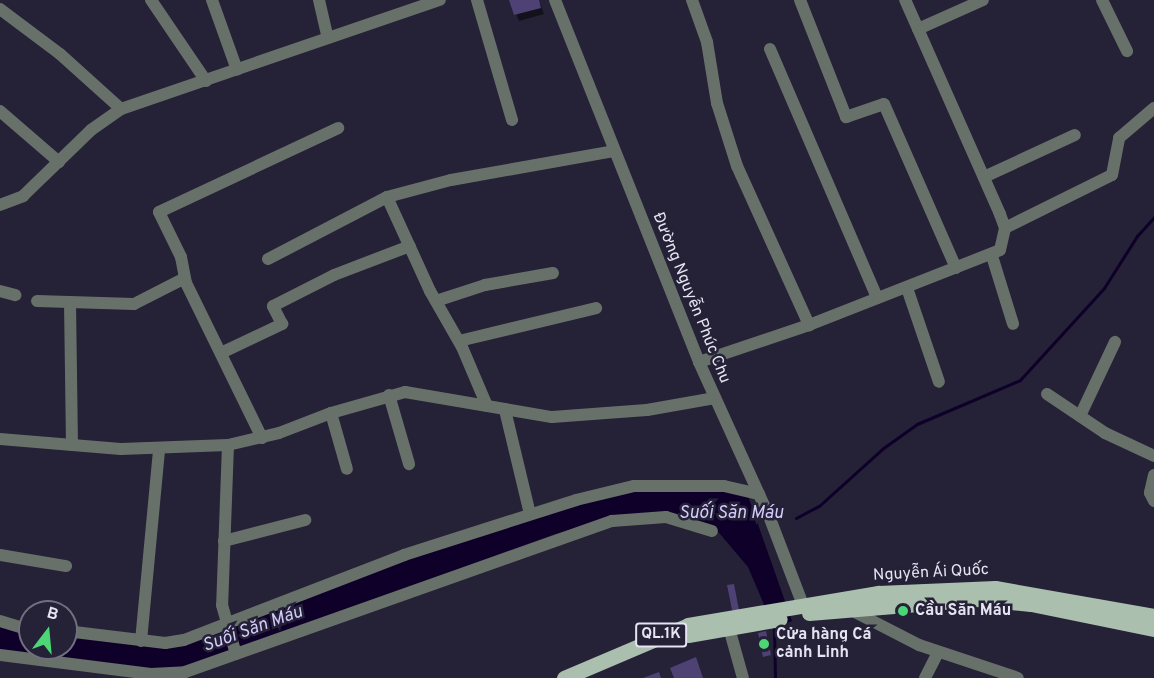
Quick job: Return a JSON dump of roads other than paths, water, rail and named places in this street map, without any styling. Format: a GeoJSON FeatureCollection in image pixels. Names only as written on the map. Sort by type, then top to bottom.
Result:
{"type":"FeatureCollection","features":[{"type":"Feature","properties":{"kind":"main road","name":"Nguyễn Ái Quốc"},"geometry":{"type":"LineString","coordinates":[[803,609],[878,593],[971,586],[1048,595],[1154,616]]}},
{"type":"Feature","properties":{"kind":"main road","name":"Nguyễn Ái Quốc"},"geometry":{"type":"LineString","coordinates":[[848,609],[978,599],[1031,604],[1154,628]]}},
{"type":"Feature","properties":{"kind":"main road","name":"QL.1K"},"geometry":{"type":"LineString","coordinates":[[585,678],[666,642],[803,609],[848,609]]}},
{"type":"Feature","properties":{"kind":"main road","name":"QL.1K"},"geometry":{"type":"LineString","coordinates":[[564,678],[688,625],[755,619]]}},
{"type":"Feature","properties":{"kind":"street"},"geometry":{"type":"LineString","coordinates":[[151,0],[206,81]]}},
{"type":"Feature","properties":{"kind":"street"},"geometry":{"type":"LineString","coordinates":[[212,0],[237,70]]}},
{"type":"Feature","properties":{"kind":"street"},"geometry":{"type":"LineString","coordinates":[[319,0],[328,38]]}},
{"type":"Feature","properties":{"kind":"street"},"geometry":{"type":"LineString","coordinates":[[0,206],[23,196],[91,130],[121,110],[328,38],[410,5],[440,0]]}},
{"type":"Feature","properties":{"kind":"street"},"geometry":{"type":"LineString","coordinates":[[477,0],[513,120]]}},
{"type":"Feature","properties":{"kind":"street","name":"Đường Nguyễn Phúc Chu"},"geometry":{"type":"LineString","coordinates":[[555,0],[613,151],[699,362],[770,516],[803,609]]}},
{"type":"Feature","properties":{"kind":"street"},"geometry":{"type":"LineString","coordinates":[[692,0],[707,42],[717,103],[737,166],[809,325]]}},
{"type":"Feature","properties":{"kind":"street"},"geometry":{"type":"LineString","coordinates":[[800,0],[846,117],[884,104],[956,268]]}},
{"type":"Feature","properties":{"kind":"street"},"geometry":{"type":"LineString","coordinates":[[699,362],[809,325],[992,256],[1003,244],[1005,228],[905,0]]}},
{"type":"Feature","properties":{"kind":"street"},"geometry":{"type":"LineString","coordinates":[[918,29],[983,0]]}},
{"type":"Feature","properties":{"kind":"street"},"geometry":{"type":"LineString","coordinates":[[1102,0],[1127,51]]}},
{"type":"Feature","properties":{"kind":"street"},"geometry":{"type":"LineString","coordinates":[[0,9],[60,54],[121,110]]}},
{"type":"Feature","properties":{"kind":"street"},"geometry":{"type":"LineString","coordinates":[[770,49],[877,298]]}},
{"type":"Feature","properties":{"kind":"street"},"geometry":{"type":"LineString","coordinates":[[1005,228],[1112,175],[1119,138],[1154,108]]}},
{"type":"Feature","properties":{"kind":"street"},"geometry":{"type":"LineString","coordinates":[[0,111],[59,162]]}},
{"type":"Feature","properties":{"kind":"street"},"geometry":{"type":"LineString","coordinates":[[262,438],[185,278],[181,256],[159,212],[338,128]]}},
{"type":"Feature","properties":{"kind":"street"},"geometry":{"type":"LineString","coordinates":[[984,177],[1075,135]]}},
{"type":"Feature","properties":{"kind":"street"},"geometry":{"type":"LineString","coordinates":[[268,259],[387,196],[451,180],[613,151]]}},
{"type":"Feature","properties":{"kind":"street"},"geometry":{"type":"LineString","coordinates":[[387,196],[436,301],[459,341],[487,406]]}},
{"type":"Feature","properties":{"kind":"street"},"geometry":{"type":"LineString","coordinates":[[221,353],[282,324],[273,306],[334,275],[410,246]]}},
{"type":"Feature","properties":{"kind":"street"},"geometry":{"type":"LineString","coordinates":[[992,256],[1013,324]]}},
{"type":"Feature","properties":{"kind":"street"},"geometry":{"type":"LineString","coordinates":[[436,301],[485,285],[553,273]]}},
{"type":"Feature","properties":{"kind":"street"},"geometry":{"type":"LineString","coordinates":[[37,301],[134,304],[185,278]]}},
{"type":"Feature","properties":{"kind":"street"},"geometry":{"type":"LineString","coordinates":[[907,288],[939,382]]}},
{"type":"Feature","properties":{"kind":"street"},"geometry":{"type":"LineString","coordinates":[[0,291],[15,295]]}},
{"type":"Feature","properties":{"kind":"street"},"geometry":{"type":"LineString","coordinates":[[70,302],[72,445]]}},
{"type":"Feature","properties":{"kind":"street"},"geometry":{"type":"LineString","coordinates":[[459,341],[596,308]]}},
{"type":"Feature","properties":{"kind":"street"},"geometry":{"type":"LineString","coordinates":[[1080,416],[1115,342]]}},
{"type":"Feature","properties":{"kind":"street"},"geometry":{"type":"LineString","coordinates":[[0,439],[159,450],[228,445],[262,438],[389,395],[414,392],[505,410],[574,416],[715,398]]}},
{"type":"Feature","properties":{"kind":"street"},"geometry":{"type":"LineString","coordinates":[[1047,394],[1080,416],[1154,456]]}},
{"type":"Feature","properties":{"kind":"street"},"geometry":{"type":"LineString","coordinates":[[389,395],[409,464]]}},
{"type":"Feature","properties":{"kind":"street"},"geometry":{"type":"LineString","coordinates":[[505,410],[530,514]]}},
{"type":"Feature","properties":{"kind":"street"},"geometry":{"type":"LineString","coordinates":[[331,413],[347,469]]}},
{"type":"Feature","properties":{"kind":"street"},"geometry":{"type":"LineString","coordinates":[[228,445],[224,541],[225,621],[237,654]]}},
{"type":"Feature","properties":{"kind":"street"},"geometry":{"type":"LineString","coordinates":[[141,641],[159,450]]}},
{"type":"Feature","properties":{"kind":"street"},"geometry":{"type":"LineString","coordinates":[[1154,475],[1150,493],[1154,501]]}},
{"type":"Feature","properties":{"kind":"street"},"geometry":{"type":"LineString","coordinates":[[78,633],[141,641],[184,640],[225,621],[404,555],[530,514],[634,486],[724,486],[759,494]]}},
{"type":"Feature","properties":{"kind":"street"},"geometry":{"type":"LineString","coordinates":[[0,655],[119,674],[185,672],[612,521],[666,517],[712,531]]}},
{"type":"Feature","properties":{"kind":"street"},"geometry":{"type":"LineString","coordinates":[[224,541],[305,520]]}},
{"type":"Feature","properties":{"kind":"street"},"geometry":{"type":"LineString","coordinates":[[0,555],[66,566]]}},
{"type":"Feature","properties":{"kind":"street"},"geometry":{"type":"LineString","coordinates":[[848,609],[938,653],[1018,678]]}},
{"type":"Feature","properties":{"kind":"street"},"geometry":{"type":"LineString","coordinates":[[0,621],[18,626]]}},
{"type":"Feature","properties":{"kind":"street"},"geometry":{"type":"LineString","coordinates":[[729,627],[742,678]]}},
{"type":"Feature","properties":{"kind":"street"},"geometry":{"type":"LineString","coordinates":[[925,678],[938,653]]}},
{"type":"Feature","properties":{"kind":"water","name":"Suối Săn Máu"},"geometry":{"type":"Polygon","coordinates":[[[634,490],[723,490],[748,496],[792,621],[774,628],[748,567],[715,528],[666,514],[611,518],[555,534],[184,669],[151,671],[68,660],[78,660],[78,636],[165,647],[407,558],[577,504],[634,490]]]}},
{"type":"Feature","properties":{"kind":"water","name":"Suối Săn Máu"},"geometry":{"type":"Polygon","coordinates":[[[0,625],[18,630],[18,653],[0,651],[0,625]]]}},
{"type":"Feature","properties":{"kind":"waterway","name":"Suối Săn Máu"},"geometry":{"type":"LineString","coordinates":[[796,518],[819,506],[882,449],[917,424],[1020,380],[1104,288],[1137,236],[1154,217]]}},
{"type":"Feature","properties":{"kind":"waterway"},"geometry":{"type":"LineString","coordinates":[[774,626],[775,678]]}},
{"type":"Feature","properties":{"kind":"place","name":"Cầu Săn Máu"},"geometry":{"type":"Point","coordinates":[903,611]}},
{"type":"Feature","properties":{"kind":"place","name":"Cửa hàng Cá cảnh Linh"},"geometry":{"type":"Point","coordinates":[764,644]}}]}
